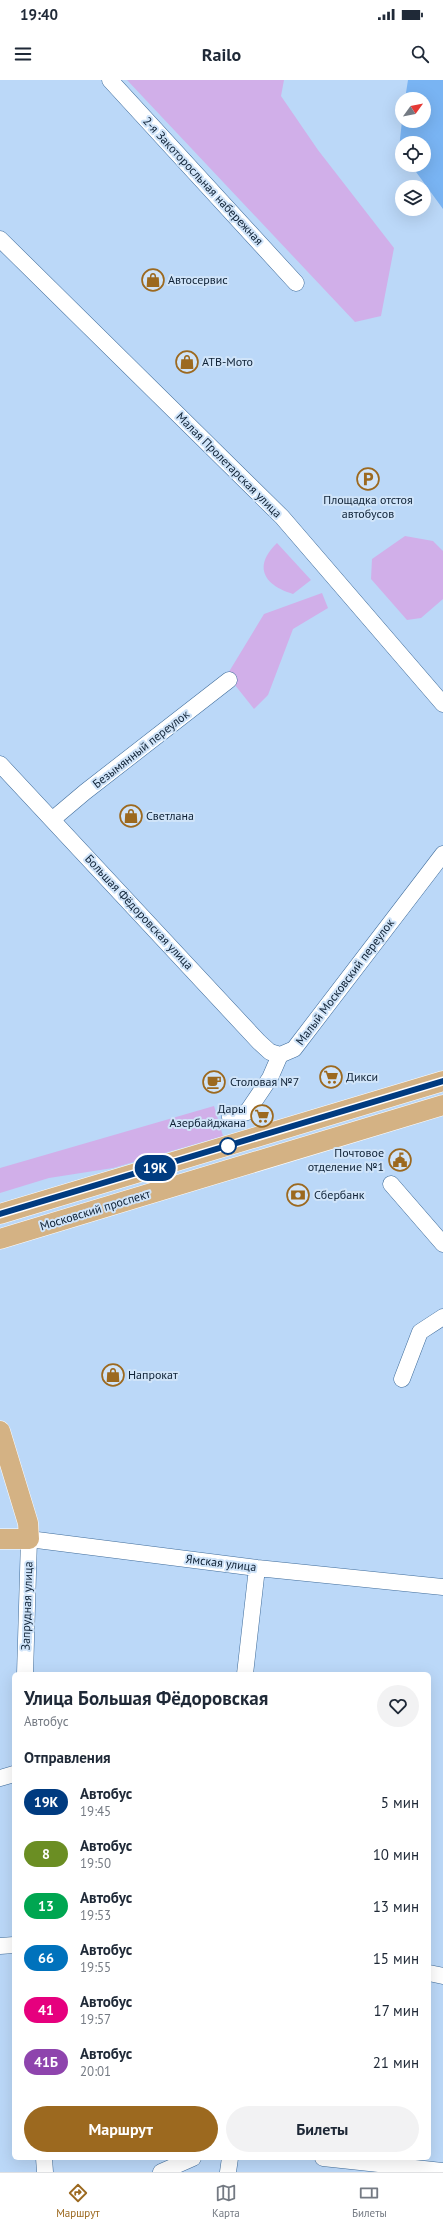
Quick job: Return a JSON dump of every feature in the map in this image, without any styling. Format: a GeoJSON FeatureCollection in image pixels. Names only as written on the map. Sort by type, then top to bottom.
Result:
{"type":"FeatureCollection","features":[{"type":"Feature","properties":{"kind":"main road","name":"Московский проспект"},"geometry":{"type":"LineString","coordinates":[[0,1214],[443,1080]]}},
{"type":"Feature","properties":{"kind":"main road","name":"Московский проспект"},"geometry":{"type":"LineString","coordinates":[[0,1239],[443,1105]]}},
{"type":"Feature","properties":{"kind":"main road"},"geometry":{"type":"LineString","coordinates":[[0,1431],[28,1523],[29,1539]]}},
{"type":"Feature","properties":{"kind":"main road","name":"Ямская улица"},"geometry":{"type":"LineString","coordinates":[[0,1539],[29,1539]]}},
{"type":"Feature","properties":{"kind":"street","name":"2-я Закоторосльная набережная"},"geometry":{"type":"LineString","coordinates":[[110,80],[296,283]]}},
{"type":"Feature","properties":{"kind":"street","name":"Малая Пролетарская улица"},"geometry":{"type":"LineString","coordinates":[[0,239],[282,517],[443,704]]}},
{"type":"Feature","properties":{"kind":"street","name":"Безымянный переулок"},"geometry":{"type":"LineString","coordinates":[[53,820],[85,792],[229,680]]}},
{"type":"Feature","properties":{"kind":"street","name":"Большая Фёдоровская улица"},"geometry":{"type":"LineString","coordinates":[[0,764],[264,1047],[270,1052],[280,1055]]}},
{"type":"Feature","properties":{"kind":"street","name":"Малый Московский переулок"},"geometry":{"type":"LineString","coordinates":[[280,1055],[294,1049],[443,854]]}},
{"type":"Feature","properties":{"kind":"street"},"geometry":{"type":"LineString","coordinates":[[230,1117],[248,1112],[270,1078],[280,1055]]}},
{"type":"Feature","properties":{"kind":"street"},"geometry":{"type":"LineString","coordinates":[[391,1184],[443,1244]]}},
{"type":"Feature","properties":{"kind":"street"},"geometry":{"type":"LineString","coordinates":[[402,1379],[420,1332],[443,1317]]}},
{"type":"Feature","properties":{"kind":"street","name":"Ямская улица"},"geometry":{"type":"LineString","coordinates":[[29,1539],[257,1568],[443,1587]]}},
{"type":"Feature","properties":{"kind":"street","name":"Запрудная улица"},"geometry":{"type":"LineString","coordinates":[[25,1672],[29,1539]]}},
{"type":"Feature","properties":{"kind":"street"},"geometry":{"type":"LineString","coordinates":[[245,1672],[257,1568]]}},
{"type":"Feature","properties":{"kind":"street"},"geometry":{"type":"LineString","coordinates":[[0,1778],[12,1775]]}},
{"type":"Feature","properties":{"kind":"street"},"geometry":{"type":"LineString","coordinates":[[0,1946],[12,1945]]}},
{"type":"Feature","properties":{"kind":"street"},"geometry":{"type":"LineString","coordinates":[[431,1974],[443,1976]]}},
{"type":"Feature","properties":{"kind":"street"},"geometry":{"type":"LineString","coordinates":[[44,2160],[45,2172]]}},
{"type":"Feature","properties":{"kind":"street"},"geometry":{"type":"LineString","coordinates":[[161,2172],[188,2160]]}},
{"type":"Feature","properties":{"kind":"street"},"geometry":{"type":"LineString","coordinates":[[228,2172],[230,2160]]}},
{"type":"Feature","properties":{"kind":"street"},"geometry":{"type":"LineString","coordinates":[[341,2160],[443,2171]]}},
{"type":"Feature","properties":{"kind":"shaded area"},"geometry":{"type":"Polygon","coordinates":[[[127,80],[284,80],[281,96],[318,150],[394,248],[381,316],[355,322],[127,80]]]}},
{"type":"Feature","properties":{"kind":"shaded area"},"geometry":{"type":"Polygon","coordinates":[[[405,536],[433,541],[443,551],[443,599],[421,618],[407,620],[371,579],[372,559],[405,536]]]}},
{"type":"Feature","properties":{"kind":"shaded area"},"geometry":{"type":"Polygon","coordinates":[[[277,543],[311,580],[293,594],[274,585],[268,580],[265,574],[265,559],[277,543]]]}},
{"type":"Feature","properties":{"kind":"shaded area"},"geometry":{"type":"Polygon","coordinates":[[[322,593],[328,608],[293,629],[268,695],[254,709],[227,675],[264,614],[322,593]]]}},
{"type":"Feature","properties":{"kind":"shaded area"},"geometry":{"type":"Polygon","coordinates":[[[214,1106],[223,1136],[113,1168],[49,1178],[0,1193],[0,1168],[214,1106]]]}},
{"type":"Feature","properties":{"kind":"water"},"geometry":{"type":"Polygon","coordinates":[[[408,80],[443,80],[443,209],[431,192],[431,180],[422,180],[416,172],[431,172],[431,136],[400,136],[401,128],[431,128],[431,92],[406,92],[408,80]]]}},
{"type":"Feature","properties":{"kind":"bus line","name":"19К"},"geometry":{"type":"LineString","coordinates":[[0,1214],[443,1081]]}},
{"type":"Feature","properties":{"kind":"place","name":"Автосервис"},"geometry":{"type":"Point","coordinates":[153,280]}},
{"type":"Feature","properties":{"kind":"place","name":"АТВ-Мото"},"geometry":{"type":"Point","coordinates":[187,362]}},
{"type":"Feature","properties":{"kind":"place","name":"Площадка отстоя автобусов"},"geometry":{"type":"Point","coordinates":[368,479]}},
{"type":"Feature","properties":{"kind":"place","name":"Светлана"},"geometry":{"type":"Point","coordinates":[131,816]}},
{"type":"Feature","properties":{"kind":"place","name":"Дикси"},"geometry":{"type":"Point","coordinates":[331,1077]}},
{"type":"Feature","properties":{"kind":"place","name":"Столовая №7"},"geometry":{"type":"Point","coordinates":[214,1082]}},
{"type":"Feature","properties":{"kind":"place","name":"Дары Азербайджана"},"geometry":{"type":"Point","coordinates":[262,1116]}},
{"type":"Feature","properties":{"kind":"place","name":"Почтовое отделение №1"},"geometry":{"type":"Point","coordinates":[400,1160]}},
{"type":"Feature","properties":{"kind":"place","name":"Сбербанк"},"geometry":{"type":"Point","coordinates":[298,1195]}},
{"type":"Feature","properties":{"kind":"place","name":"Напрокат"},"geometry":{"type":"Point","coordinates":[113,1375]}}]}
